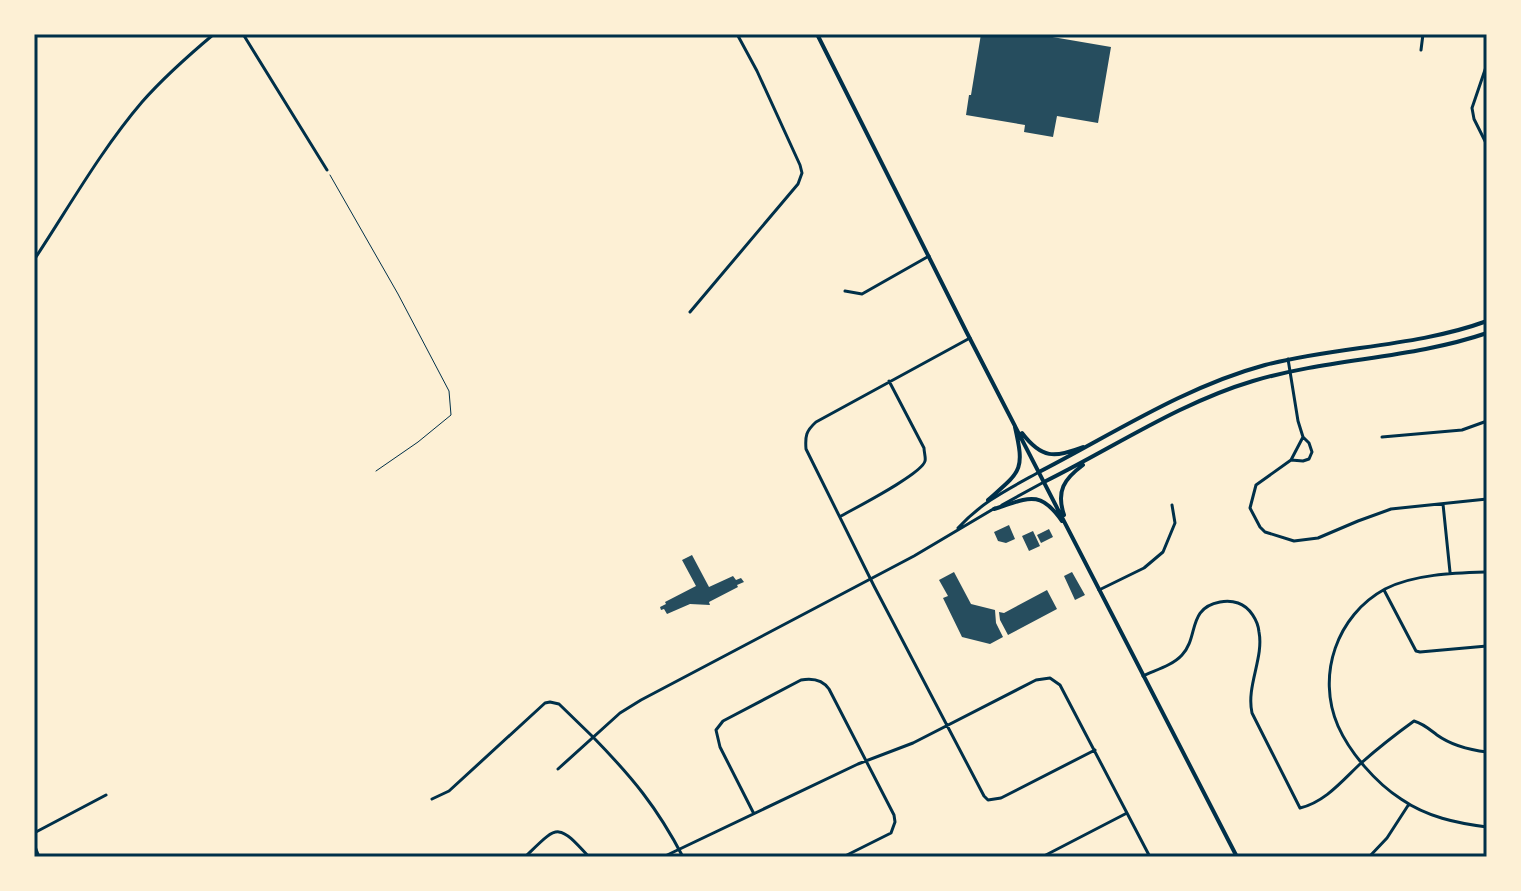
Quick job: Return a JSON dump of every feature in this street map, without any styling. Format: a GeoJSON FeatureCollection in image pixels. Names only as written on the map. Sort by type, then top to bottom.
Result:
{"type":"FeatureCollection","features":[{"type":"Feature","properties":{"kind":"main road"},"geometry":{"type":"LineString","coordinates":[[817,34],[1237,857]]}},
{"type":"Feature","properties":{"kind":"main road"},"geometry":{"type":"LineString","coordinates":[[1039,472],[1203,387],[1241,372],[1288,359],[1438,334],[1487,321]]}},
{"type":"Feature","properties":{"kind":"main road"},"geometry":{"type":"LineString","coordinates":[[1044,482],[1211,396],[1254,381],[1438,347],[1487,333]]}},
{"type":"Feature","properties":{"kind":"main road"},"geometry":{"type":"LineString","coordinates":[[1014,421],[1031,444],[1047,454],[1066,454],[1092,444]]}},
{"type":"Feature","properties":{"kind":"main road"},"geometry":{"type":"LineString","coordinates":[[988,500],[1013,478],[1020,466],[1021,452],[1014,421]]}},
{"type":"Feature","properties":{"kind":"main road"},"geometry":{"type":"LineString","coordinates":[[1070,532],[1062,509],[1063,487],[1069,475],[1091,458]]}},
{"type":"Feature","properties":{"kind":"main road"},"geometry":{"type":"LineString","coordinates":[[994,509],[1032,499],[1042,500],[1053,508],[1070,532]]}},
{"type":"Feature","properties":{"kind":"street"},"geometry":{"type":"LineString","coordinates":[[34,260],[133,113],[166,77],[214,34]]}},
{"type":"Feature","properties":{"kind":"street"},"geometry":{"type":"LineString","coordinates":[[243,34],[327,170]]}},
{"type":"Feature","properties":{"kind":"street"},"geometry":{"type":"LineString","coordinates":[[690,312],[798,184],[802,173],[757,71],[737,34]]}},
{"type":"Feature","properties":{"kind":"street"},"geometry":{"type":"LineString","coordinates":[[1421,50],[1423,34]]}},
{"type":"Feature","properties":{"kind":"street"},"geometry":{"type":"LineString","coordinates":[[1487,64],[1472,108],[1477,127],[1487,145]]}},
{"type":"Feature","properties":{"kind":"street"},"geometry":{"type":"LineString","coordinates":[[845,291],[862,294],[929,256]]}},
{"type":"Feature","properties":{"kind":"street"},"geometry":{"type":"LineString","coordinates":[[970,338],[816,422],[805,436],[806,449],[978,787],[988,800],[1001,798],[1095,750]]}},
{"type":"Feature","properties":{"kind":"street"},"geometry":{"type":"LineString","coordinates":[[1288,359],[1298,421],[1312,452],[1309,459],[1291,460]]}},
{"type":"Feature","properties":{"kind":"street"},"geometry":{"type":"LineString","coordinates":[[841,516],[910,476],[926,458],[924,448],[889,381]]}},
{"type":"Feature","properties":{"kind":"street"},"geometry":{"type":"LineString","coordinates":[[1382,437],[1462,430],[1487,421]]}},
{"type":"Feature","properties":{"kind":"street"},"geometry":{"type":"LineString","coordinates":[[1303,437],[1291,460],[1256,485],[1250,508],[1260,527],[1278,537],[1294,541],[1318,538],[1391,509],[1487,499]]}},
{"type":"Feature","properties":{"kind":"street"},"geometry":{"type":"LineString","coordinates":[[956,531],[988,500],[1039,472]]}},
{"type":"Feature","properties":{"kind":"street"},"geometry":{"type":"LineString","coordinates":[[558,769],[620,713],[641,700],[871,579],[1044,482]]}},
{"type":"Feature","properties":{"kind":"street"},"geometry":{"type":"LineString","coordinates":[[1443,504],[1450,573]]}},
{"type":"Feature","properties":{"kind":"street"},"geometry":{"type":"LineString","coordinates":[[1099,590],[1144,568],[1163,552],[1175,523],[1172,505]]}},
{"type":"Feature","properties":{"kind":"street"},"geometry":{"type":"LineString","coordinates":[[1487,572],[1450,573],[1401,583],[1384,590],[1357,610],[1346,624],[1337,642],[1329,673],[1329,695],[1338,726],[1362,763],[1381,783],[1409,804],[1439,818],[1487,827]]}},
{"type":"Feature","properties":{"kind":"street"},"geometry":{"type":"LineString","coordinates":[[1384,590],[1416,651],[1487,646]]}},
{"type":"Feature","properties":{"kind":"street"},"geometry":{"type":"LineString","coordinates":[[1143,676],[1180,658],[1186,651],[1195,622],[1203,609],[1225,601],[1246,606],[1259,628],[1260,639],[1250,698],[1252,713],[1300,808],[1317,802],[1414,721],[1455,744],[1487,752]]}},
{"type":"Feature","properties":{"kind":"street"},"geometry":{"type":"LineString","coordinates":[[663,857],[867,761],[913,743],[1036,680],[1050,678],[1060,685],[1150,857]]}},
{"type":"Feature","properties":{"kind":"street"},"geometry":{"type":"LineString","coordinates":[[753,813],[720,747],[716,730],[723,721],[801,680],[811,679],[825,684],[894,815],[891,833],[843,857]]}},
{"type":"Feature","properties":{"kind":"street"},"geometry":{"type":"LineString","coordinates":[[432,799],[449,791],[541,706],[550,702],[559,704],[632,778],[648,798],[683,857]]}},
{"type":"Feature","properties":{"kind":"street"},"geometry":{"type":"LineString","coordinates":[[34,833],[106,795]]}},
{"type":"Feature","properties":{"kind":"street"},"geometry":{"type":"LineString","coordinates":[[1369,857],[1387,838],[1409,804]]}},
{"type":"Feature","properties":{"kind":"street"},"geometry":{"type":"LineString","coordinates":[[1042,857],[1127,813]]}},
{"type":"Feature","properties":{"kind":"street"},"geometry":{"type":"LineString","coordinates":[[525,857],[550,834],[560,831],[570,835],[589,857]]}},
{"type":"Feature","properties":{"kind":"street"},"geometry":{"type":"LineString","coordinates":[[34,844],[39,857]]}},
{"type":"Feature","properties":{"kind":"path"},"geometry":{"type":"LineString","coordinates":[[327,170],[449,391],[451,415],[376,471]]}},
{"type":"Feature","properties":{"kind":"building"},"geometry":{"type":"Polygon","coordinates":[[[981,34],[1035,34],[1111,47],[1098,123],[1057,116],[1053,137],[1024,132],[1025,125],[966,115],[981,34]]]}},
{"type":"Feature","properties":{"kind":"building"},"geometry":{"type":"Polygon","coordinates":[[[1009,525],[1015,539],[1006,543],[998,541],[994,532],[1009,525]]]}},
{"type":"Feature","properties":{"kind":"building"},"geometry":{"type":"Polygon","coordinates":[[[1049,529],[1053,537],[1041,543],[1037,535],[1049,529]]]}},
{"type":"Feature","properties":{"kind":"building"},"geometry":{"type":"Polygon","coordinates":[[[1033,531],[1040,546],[1029,551],[1022,536],[1033,531]]]}},
{"type":"Feature","properties":{"kind":"building"},"geometry":{"type":"Polygon","coordinates":[[[692,555],[709,587],[733,576],[744,582],[709,602],[710,605],[690,604],[667,614],[660,607],[665,602],[696,586],[682,560],[692,555]]]}},
{"type":"Feature","properties":{"kind":"building"},"geometry":{"type":"Polygon","coordinates":[[[954,572],[971,604],[995,610],[996,623],[1003,637],[990,644],[962,637],[943,598],[948,596],[939,580],[954,572]]]}},
{"type":"Feature","properties":{"kind":"building"},"geometry":{"type":"Polygon","coordinates":[[[1072,572],[1085,595],[1075,600],[1064,576],[1072,572]]]}},
{"type":"Feature","properties":{"kind":"building"},"geometry":{"type":"Polygon","coordinates":[[[1047,590],[1057,609],[1008,635],[999,612],[1004,613],[1047,590]]]}}]}
